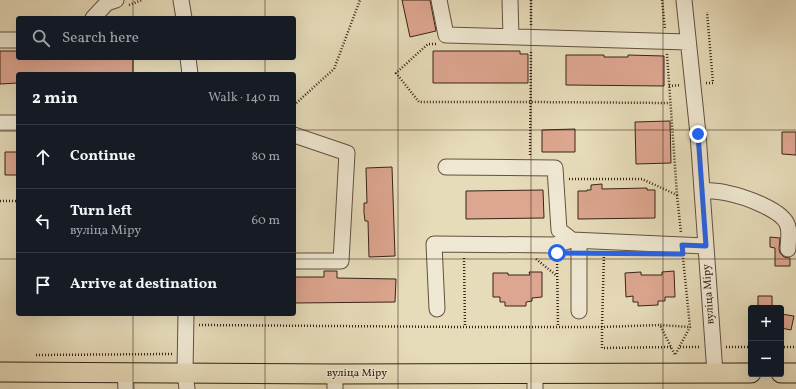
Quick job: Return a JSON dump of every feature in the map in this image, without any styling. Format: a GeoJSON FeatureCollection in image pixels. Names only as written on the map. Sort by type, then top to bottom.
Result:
{"type":"FeatureCollection","features":[{"type":"Feature","properties":{"kind":"main road","name":"вуліца Міру"},"geometry":{"type":"LineString","coordinates":[[0,372],[126,380],[186,372],[334,381],[535,381],[715,373],[748,373]]}},
{"type":"Feature","properties":{"kind":"main road"},"geometry":{"type":"LineString","coordinates":[[784,373],[796,373]]}},
{"type":"Feature","properties":{"kind":"street"},"geometry":{"type":"LineString","coordinates":[[95,16],[107,3],[116,0]]}},
{"type":"Feature","properties":{"kind":"street"},"geometry":{"type":"LineString","coordinates":[[181,0],[184,16]]}},
{"type":"Feature","properties":{"kind":"street"},"geometry":{"type":"LineString","coordinates":[[439,0],[446,35],[688,42]]}},
{"type":"Feature","properties":{"kind":"street"},"geometry":{"type":"LineString","coordinates":[[510,0],[511,37]]}},
{"type":"Feature","properties":{"kind":"street","name":"вуліца Міру"},"geometry":{"type":"LineString","coordinates":[[684,0],[698,134],[715,373]]}},
{"type":"Feature","properties":{"kind":"street"},"geometry":{"type":"LineString","coordinates":[[0,40],[16,40]]}},
{"type":"Feature","properties":{"kind":"street"},"geometry":{"type":"LineString","coordinates":[[188,60],[190,72]]}},
{"type":"Feature","properties":{"kind":"street"},"geometry":{"type":"LineString","coordinates":[[0,123],[16,123]]}},
{"type":"Feature","properties":{"kind":"street"},"geometry":{"type":"LineString","coordinates":[[296,136],[346,153],[341,261],[296,261]]}},
{"type":"Feature","properties":{"kind":"street"},"geometry":{"type":"LineString","coordinates":[[446,167],[555,168],[559,230],[577,245],[579,312]]}},
{"type":"Feature","properties":{"kind":"street"},"geometry":{"type":"LineString","coordinates":[[702,190],[726,192],[758,202],[771,209],[782,217],[788,225],[788,249]]}},
{"type":"Feature","properties":{"kind":"street"},"geometry":{"type":"LineString","coordinates":[[437,309],[434,244],[706,246]]}},
{"type":"Feature","properties":{"kind":"street"},"geometry":{"type":"LineString","coordinates":[[186,316],[186,372]]}},
{"type":"Feature","properties":{"kind":"path"},"geometry":{"type":"LineString","coordinates":[[296,103],[334,69],[360,0]]}},
{"type":"Feature","properties":{"kind":"path"},"geometry":{"type":"LineString","coordinates":[[530,168],[531,0]]}},
{"type":"Feature","properties":{"kind":"path"},"geometry":{"type":"LineString","coordinates":[[662,0],[666,42]]}},
{"type":"Feature","properties":{"kind":"path"},"geometry":{"type":"LineString","coordinates":[[436,44],[428,44],[396,73],[419,102],[670,103],[677,195],[690,326],[675,355],[660,325]]}},
{"type":"Feature","properties":{"kind":"path"},"geometry":{"type":"LineString","coordinates":[[555,179],[642,179],[677,195]]}},
{"type":"Feature","properties":{"kind":"path"},"geometry":{"type":"LineString","coordinates":[[0,201],[16,201]]}},
{"type":"Feature","properties":{"kind":"path"},"geometry":{"type":"LineString","coordinates":[[558,326],[557,253],[577,245],[604,254],[612,254]]}},
{"type":"Feature","properties":{"kind":"path"},"geometry":{"type":"LineString","coordinates":[[464,252],[465,327]]}},
{"type":"Feature","properties":{"kind":"path"},"geometry":{"type":"LineString","coordinates":[[604,254],[602,348],[671,347]]}},
{"type":"Feature","properties":{"kind":"path"},"geometry":{"type":"LineString","coordinates":[[535,258],[557,276]]}},
{"type":"Feature","properties":{"kind":"path"},"geometry":{"type":"LineString","coordinates":[[197,325],[465,327],[690,326]]}},
{"type":"Feature","properties":{"kind":"path"},"geometry":{"type":"LineString","coordinates":[[784,347],[796,347]]}},
{"type":"Feature","properties":{"kind":"path"},"geometry":{"type":"LineString","coordinates":[[31,355],[186,372]]}},
{"type":"Feature","properties":{"kind":"building"},"geometry":{"type":"Polygon","coordinates":[[[402,0],[430,0],[436,31],[410,37],[402,0]]]}},
{"type":"Feature","properties":{"kind":"building"},"geometry":{"type":"Polygon","coordinates":[[[0,51],[16,51],[16,60],[133,60],[133,72],[16,72],[16,83],[0,84],[0,51]]]}},
{"type":"Feature","properties":{"kind":"building"},"geometry":{"type":"Polygon","coordinates":[[[433,51],[520,51],[520,54],[528,54],[528,83],[433,83],[433,51]]]}},
{"type":"Feature","properties":{"kind":"building"},"geometry":{"type":"Polygon","coordinates":[[[566,55],[604,55],[604,57],[628,57],[628,55],[664,56],[664,86],[566,85],[566,55]]]}},
{"type":"Feature","properties":{"kind":"building"},"geometry":{"type":"Polygon","coordinates":[[[670,121],[671,163],[636,164],[635,122],[670,121]]]}},
{"type":"Feature","properties":{"kind":"building"},"geometry":{"type":"Polygon","coordinates":[[[575,129],[575,152],[542,152],[542,130],[575,129]]]}},
{"type":"Feature","properties":{"kind":"building"},"geometry":{"type":"Polygon","coordinates":[[[782,132],[796,132],[796,155],[782,154],[782,132]]]}},
{"type":"Feature","properties":{"kind":"building"},"geometry":{"type":"Polygon","coordinates":[[[5,152],[16,152],[16,175],[5,175],[5,152]]]}},
{"type":"Feature","properties":{"kind":"building"},"geometry":{"type":"Polygon","coordinates":[[[392,167],[395,256],[369,257],[368,221],[365,221],[364,213],[364,203],[367,203],[366,168],[392,167]]]}},
{"type":"Feature","properties":{"kind":"building"},"geometry":{"type":"Polygon","coordinates":[[[602,184],[602,189],[647,188],[647,190],[655,190],[655,218],[578,219],[578,191],[591,190],[591,185],[602,184]]]}},
{"type":"Feature","properties":{"kind":"building"},"geometry":{"type":"Polygon","coordinates":[[[543,190],[544,218],[466,219],[466,191],[543,190]]]}},
{"type":"Feature","properties":{"kind":"building"},"geometry":{"type":"Polygon","coordinates":[[[770,237],[780,238],[780,253],[784,257],[790,258],[790,266],[775,266],[775,248],[770,247],[770,237]]]}},
{"type":"Feature","properties":{"kind":"building"},"geometry":{"type":"Polygon","coordinates":[[[324,271],[337,271],[337,278],[396,279],[395,302],[296,303],[296,277],[324,277],[324,271]]]}},
{"type":"Feature","properties":{"kind":"building"},"geometry":{"type":"Polygon","coordinates":[[[674,271],[675,297],[665,297],[665,301],[658,301],[658,305],[638,306],[638,302],[633,302],[633,296],[626,297],[625,273],[641,272],[641,275],[662,275],[662,272],[674,271]]]}},
{"type":"Feature","properties":{"kind":"building"},"geometry":{"type":"Polygon","coordinates":[[[529,272],[542,272],[542,297],[532,298],[532,301],[526,302],[526,306],[505,306],[505,302],[500,302],[500,297],[493,297],[493,273],[530,275],[529,272]]]}},
{"type":"Feature","properties":{"kind":"building"},"geometry":{"type":"Polygon","coordinates":[[[758,296],[772,296],[772,305],[758,305],[758,296]]]}},
{"type":"Feature","properties":{"kind":"building"},"geometry":{"type":"Polygon","coordinates":[[[784,314],[794,316],[791,330],[784,329],[784,314]]]}},
{"type":"Feature","properties":{"kind":"route"},"geometry":{"type":"LineString","coordinates":[[557,253],[683,254],[682,245],[706,246],[698,134]]}}]}
